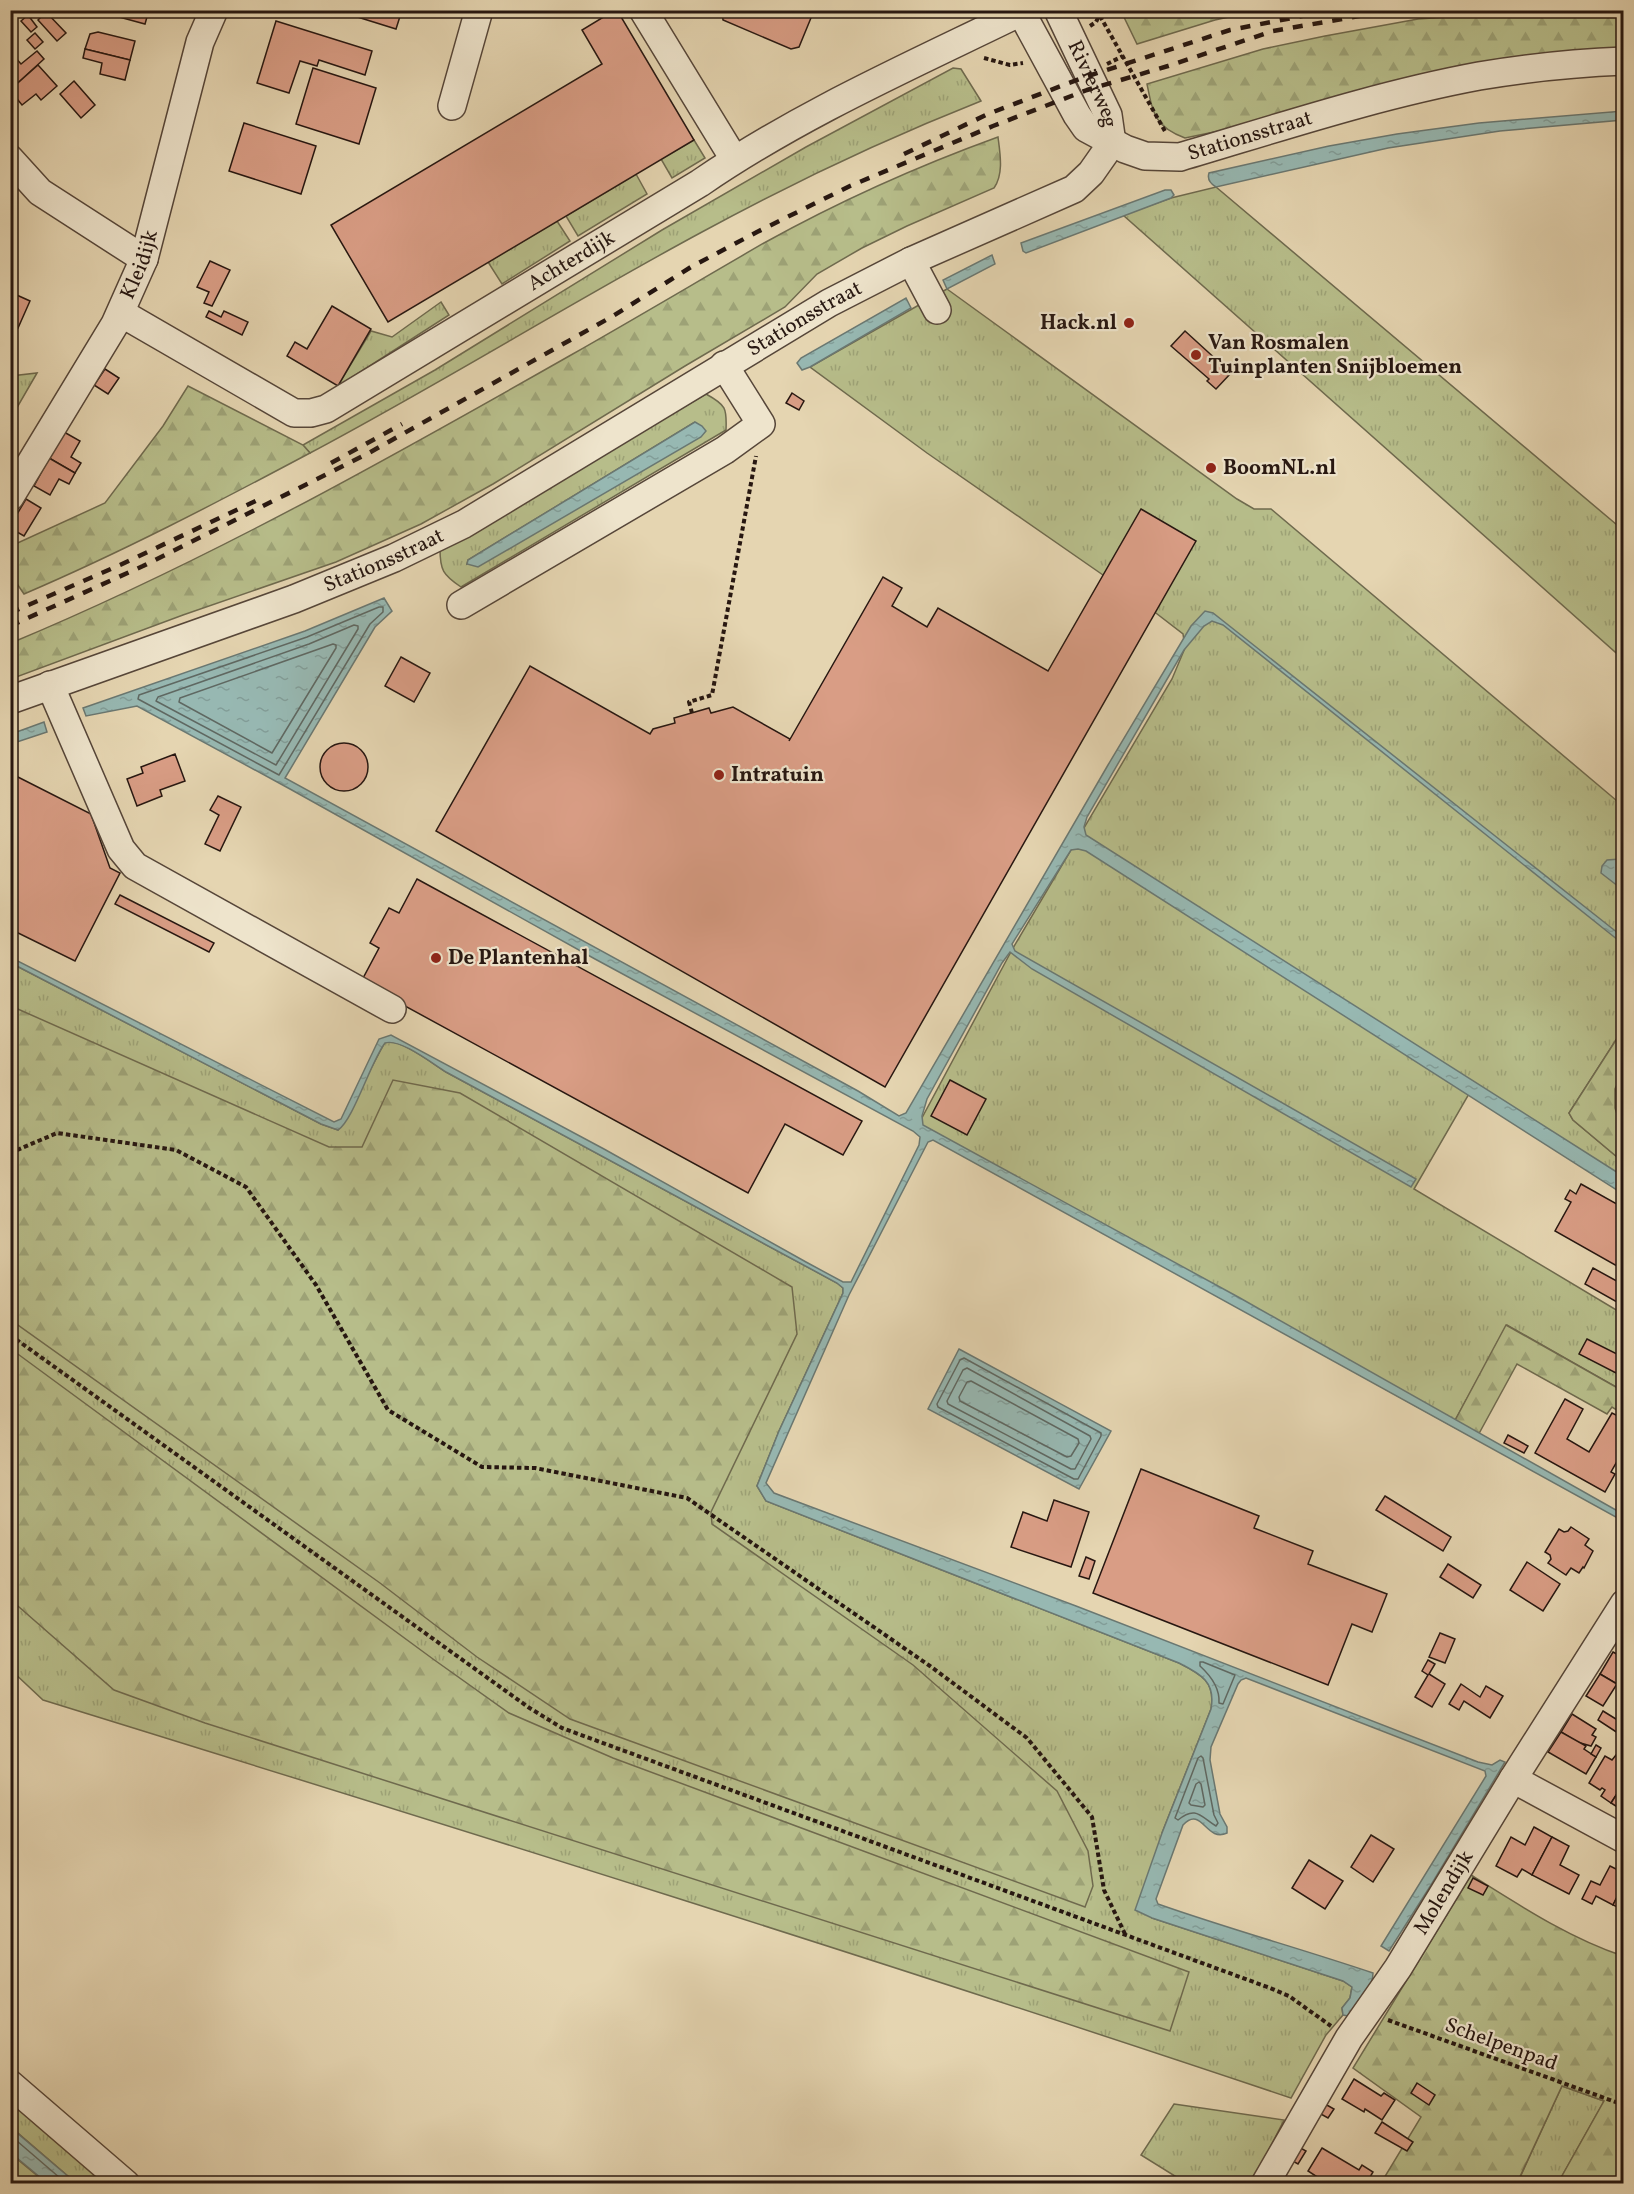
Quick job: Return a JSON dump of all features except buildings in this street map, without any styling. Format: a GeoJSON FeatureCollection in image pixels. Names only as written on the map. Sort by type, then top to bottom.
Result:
{"type":"FeatureCollection","features":[{"type":"Feature","properties":{"kind":"street","name":"Kleidijk"},"geometry":{"type":"LineString","coordinates":[[10,497],[121,313],[144,259],[200,42],[214,10]]}},
{"type":"Feature","properties":{"kind":"street"},"geometry":{"type":"LineString","coordinates":[[452,106],[479,10]]}},
{"type":"Feature","properties":{"kind":"street"},"geometry":{"type":"LineString","coordinates":[[643,10],[734,159]]}},
{"type":"Feature","properties":{"kind":"street","name":"Rivierweg"},"geometry":{"type":"LineString","coordinates":[[1058,10],[1108,114],[1112,142]]}},
{"type":"Feature","properties":{"kind":"street","name":"Achterdijk"},"geometry":{"type":"LineString","coordinates":[[121,313],[294,413],[311,413],[326,409],[700,183],[734,159],[867,86],[1022,11]]}},
{"type":"Feature","properties":{"kind":"street","name":"Rivierweg"},"geometry":{"type":"LineString","coordinates":[[1022,11],[1077,115],[1086,128],[1112,142]]}},
{"type":"Feature","properties":{"kind":"street","name":"Stationsstraat"},"geometry":{"type":"LineString","coordinates":[[10,700],[294,599],[404,553],[464,524],[829,303],[911,261],[1074,189],[1091,173],[1112,142],[1145,156],[1179,157],[1370,101],[1479,76],[1584,63],[1623,61]]}},
{"type":"Feature","properties":{"kind":"street"},"geometry":{"type":"LineString","coordinates":[[10,159],[40,192],[144,259]]}},
{"type":"Feature","properties":{"kind":"street"},"geometry":{"type":"LineString","coordinates":[[911,261],[937,310]]}},
{"type":"Feature","properties":{"kind":"street"},"geometry":{"type":"LineString","coordinates":[[461,605],[725,450],[761,424],[724,365]]}},
{"type":"Feature","properties":{"kind":"street"},"geometry":{"type":"LineString","coordinates":[[50,685],[121,849],[135,866],[393,1009]]}},
{"type":"Feature","properties":{"kind":"street","name":"Molendijk"},"geometry":{"type":"LineString","coordinates":[[1265,2184],[1349,2038],[1398,1968],[1623,1604]]}},
{"type":"Feature","properties":{"kind":"street"},"geometry":{"type":"LineString","coordinates":[[1513,1779],[1623,1839]]}},
{"type":"Feature","properties":{"kind":"street"},"geometry":{"type":"LineString","coordinates":[[10,2084],[126,2184]]}},
{"type":"Feature","properties":{"kind":"path"},"geometry":{"type":"LineString","coordinates":[[1100,16],[1179,157]]}},
{"type":"Feature","properties":{"kind":"path"},"geometry":{"type":"LineString","coordinates":[[1104,65],[1123,56]]}},
{"type":"Feature","properties":{"kind":"path"},"geometry":{"type":"LineString","coordinates":[[692,712],[689,702],[712,695],[761,424]]}},
{"type":"Feature","properties":{"kind":"path"},"geometry":{"type":"LineString","coordinates":[[10,1153],[57,1133],[176,1150],[246,1187],[316,1285],[388,1410],[482,1467],[534,1468],[687,1498],[930,1666],[1027,1738],[1092,1817],[1104,1890],[1125,1935]]}},
{"type":"Feature","properties":{"kind":"path"},"geometry":{"type":"LineString","coordinates":[[10,1335],[528,1707],[562,1728],[1270,1988],[1289,1996],[1349,2038]]}},
{"type":"Feature","properties":{"kind":"path","name":"Schelpenpad"},"geometry":{"type":"LineString","coordinates":[[1368,2013],[1623,2105]]}},
{"type":"Feature","properties":{"kind":"green space"},"geometry":{"type":"Polygon","coordinates":[[[1121,11],[1256,11],[1215,20],[1137,44],[1121,11]]]}},
{"type":"Feature","properties":{"kind":"green space"},"geometry":{"type":"Polygon","coordinates":[[[1507,13],[1623,13],[1623,48],[1185,138],[1161,124],[1151,104],[1147,84],[1263,49],[1418,19],[1507,13]]]}},
{"type":"Feature","properties":{"kind":"green space"},"geometry":{"type":"Polygon","coordinates":[[[953,68],[961,69],[981,101],[874,146],[770,196],[653,259],[310,453],[303,445],[435,370],[662,230],[806,147],[953,68]]]}},
{"type":"Feature","properties":{"kind":"green space"},"geometry":{"type":"Polygon","coordinates":[[[998,137],[1000,170],[994,188],[907,226],[817,274],[785,307],[493,484],[421,524],[336,562],[183,615],[11,679],[11,643],[155,578],[295,508],[821,213],[908,172],[998,137]]]}},
{"type":"Feature","properties":{"kind":"green space"},"geometry":{"type":"Polygon","coordinates":[[[694,140],[705,158],[672,178],[661,159],[694,140]]]}},
{"type":"Feature","properties":{"kind":"green space"},"geometry":{"type":"Polygon","coordinates":[[[636,174],[647,194],[578,236],[566,216],[636,174]]]}},
{"type":"Feature","properties":{"kind":"green space"},"geometry":{"type":"Polygon","coordinates":[[[1216,187],[1623,530],[1623,659],[1123,215],[1171,198],[1216,187]]]}},
{"type":"Feature","properties":{"kind":"green space"},"geometry":{"type":"Polygon","coordinates":[[[557,221],[570,241],[502,284],[488,262],[557,221]]]}},
{"type":"Feature","properties":{"kind":"green space"},"geometry":{"type":"Polygon","coordinates":[[[947,289],[1237,499],[1254,509],[1271,509],[1623,806],[1623,861],[1611,860],[1612,879],[1623,890],[1623,1029],[1569,1113],[1573,1120],[1623,1162],[1623,1191],[1470,1092],[1414,1189],[1623,1314],[1623,1391],[1507,1325],[1452,1426],[916,1129],[1013,948],[1172,679],[1185,648],[1183,634],[1139,600],[927,453],[810,367],[947,289]]]}},
{"type":"Feature","properties":{"kind":"green space"},"geometry":{"type":"Polygon","coordinates":[[[441,302],[449,315],[337,387],[371,331],[392,337],[441,302]]]}},
{"type":"Feature","properties":{"kind":"green space"},"geometry":{"type":"Polygon","coordinates":[[[37,373],[11,418],[11,376],[37,373]]]}},
{"type":"Feature","properties":{"kind":"green space"},"geometry":{"type":"Polygon","coordinates":[[[188,386],[303,445],[310,453],[168,526],[24,594],[11,575],[11,546],[105,503],[163,426],[188,386]]]}},
{"type":"Feature","properties":{"kind":"green space"},"geometry":{"type":"Polygon","coordinates":[[[706,394],[718,401],[724,408],[726,430],[461,587],[444,571],[440,549],[706,394]],[[695,422],[468,560],[467,564],[695,422]]]}},
{"type":"Feature","properties":{"kind":"green space"},"geometry":{"type":"Polygon","coordinates":[[[11,963],[321,1124],[338,1130],[385,1042],[399,1044],[416,1052],[446,1072],[843,1288],[843,1293],[779,1431],[757,1486],[766,1501],[1179,1663],[1205,1680],[1211,1692],[1211,1709],[1162,1833],[1152,1918],[1343,1981],[1352,1987],[1350,1998],[1342,2008],[1343,2015],[1326,2035],[1291,2098],[824,1945],[43,1700],[11,1670],[11,963]]]}},
{"type":"Feature","properties":{"kind":"green space"},"geometry":{"type":"Polygon","coordinates":[[[11,1006],[329,1147],[362,1147],[393,1080],[460,1093],[792,1287],[797,1334],[711,1512],[712,1524],[913,1665],[1057,1791],[1088,1851],[1093,1886],[1085,1907],[570,1719],[477,1657],[380,1583],[11,1320],[11,1006]]]}},
{"type":"Feature","properties":{"kind":"green space"},"geometry":{"type":"Polygon","coordinates":[[[1623,1029],[1623,1071],[1615,1089],[1615,1108],[1623,1131],[1623,1162],[1573,1120],[1569,1113],[1623,1029]]]}},
{"type":"Feature","properties":{"kind":"green space"},"geometry":{"type":"Polygon","coordinates":[[[1623,1071],[1623,1131],[1619,1124],[1614,1101],[1616,1085],[1623,1071]]]}},
{"type":"Feature","properties":{"kind":"green space"},"geometry":{"type":"Polygon","coordinates":[[[1506,1325],[1623,1391],[1623,1414],[1612,1407],[1607,1414],[1517,1364],[1476,1439],[1452,1426],[1506,1325]]]}},
{"type":"Feature","properties":{"kind":"green space"},"geometry":{"type":"Polygon","coordinates":[[[11,1349],[509,1713],[613,1758],[1189,1972],[1170,2031],[205,1723],[114,1690],[11,1600],[11,1349]]]}},
{"type":"Feature","properties":{"kind":"green space"},"geometry":{"type":"Polygon","coordinates":[[[1471,1875],[1564,1930],[1623,1956],[1623,2183],[1558,2183],[1604,2101],[1562,2086],[1517,2183],[1381,2183],[1421,2117],[1353,2068],[1471,1875]]]}},
{"type":"Feature","properties":{"kind":"green space"},"geometry":{"type":"Polygon","coordinates":[[[1562,2086],[1604,2101],[1558,2183],[1517,2184],[1562,2086]]]}},
{"type":"Feature","properties":{"kind":"green space"},"geometry":{"type":"Polygon","coordinates":[[[10,2088],[122,2183],[76,2183],[11,2127],[10,2088]]]}},
{"type":"Feature","properties":{"kind":"green space"},"geometry":{"type":"Polygon","coordinates":[[[1174,2104],[1284,2120],[1252,2183],[1186,2183],[1141,2155],[1174,2104]]]}},
{"type":"Feature","properties":{"kind":"green space"},"geometry":{"type":"Polygon","coordinates":[[[11,2154],[46,2183],[11,2183],[11,2154]]]}},
{"type":"Feature","properties":{"kind":"water"},"geometry":{"type":"Polygon","coordinates":[[[1623,111],[1623,120],[1500,131],[1388,148],[1216,187],[1211,183],[1209,177],[1209,173],[1329,146],[1397,134],[1479,123],[1623,111]]]}},
{"type":"Feature","properties":{"kind":"water"},"geometry":{"type":"Polygon","coordinates":[[[1165,190],[1171,190],[1174,195],[1026,253],[1023,251],[1021,243],[1165,190]]]}},
{"type":"Feature","properties":{"kind":"water"},"geometry":{"type":"Polygon","coordinates":[[[992,255],[995,264],[947,289],[943,280],[992,255]]]}},
{"type":"Feature","properties":{"kind":"water"},"geometry":{"type":"Polygon","coordinates":[[[906,298],[911,308],[810,367],[802,370],[797,363],[801,358],[906,298]]]}},
{"type":"Feature","properties":{"kind":"water"},"geometry":{"type":"Polygon","coordinates":[[[695,422],[706,431],[701,437],[478,567],[467,564],[468,560],[695,422]]]}},
{"type":"Feature","properties":{"kind":"water"},"geometry":{"type":"Polygon","coordinates":[[[384,598],[392,611],[375,627],[285,778],[858,1091],[899,1116],[906,1113],[1108,765],[1191,626],[1205,611],[1213,613],[1623,937],[1623,944],[1223,625],[1212,621],[1204,626],[1184,650],[1087,817],[1084,827],[1086,835],[1623,1176],[1623,1194],[1086,851],[1078,849],[1071,850],[1012,944],[1015,951],[1416,1179],[1411,1187],[1032,969],[1010,952],[927,1099],[922,1116],[923,1125],[1240,1298],[1623,1514],[1623,1521],[933,1140],[928,1142],[849,1295],[766,1483],[774,1493],[1076,1606],[1478,1762],[1492,1765],[1500,1760],[1505,1762],[1389,1951],[1381,1946],[1486,1776],[1485,1771],[1246,1678],[1238,1684],[1211,1747],[1210,1760],[1220,1814],[1227,1827],[1227,1833],[1220,1835],[1214,1833],[1195,1819],[1183,1825],[1156,1899],[1158,1904],[1373,1973],[1365,1997],[1353,2013],[1348,2016],[1343,2015],[1342,2008],[1350,1998],[1352,1987],[1343,1981],[1152,1918],[1135,1910],[1162,1833],[1211,1709],[1209,1685],[1200,1675],[1179,1663],[766,1501],[757,1486],[779,1431],[843,1293],[843,1288],[837,1283],[446,1072],[399,1044],[385,1043],[350,1115],[338,1130],[321,1124],[11,963],[10,957],[334,1122],[341,1119],[379,1039],[391,1035],[604,1149],[843,1282],[851,1282],[919,1145],[920,1137],[913,1131],[595,959],[137,706],[86,716],[83,708],[305,631],[384,598]]]}},
{"type":"Feature","properties":{"kind":"water"},"geometry":{"type":"Polygon","coordinates":[[[44,722],[47,732],[11,744],[11,734],[44,722]]]}},
{"type":"Feature","properties":{"kind":"water"},"geometry":{"type":"Polygon","coordinates":[[[1620,859],[1623,861],[1623,890],[1601,873],[1602,866],[1607,860],[1620,859]]]}},
{"type":"Feature","properties":{"kind":"water"},"geometry":{"type":"Polygon","coordinates":[[[959,1349],[1111,1431],[1079,1489],[928,1409],[959,1349]]]}},
{"type":"Feature","properties":{"kind":"water"},"geometry":{"type":"Polygon","coordinates":[[[10,2127],[76,2183],[47,2183],[11,2153],[10,2127]]]}},
{"type":"Feature","properties":{"kind":"railway"},"geometry":{"type":"LineString","coordinates":[[904,154],[988,114],[1082,78],[1230,30],[1333,10]]}},
{"type":"Feature","properties":{"kind":"railway"},"geometry":{"type":"LineString","coordinates":[[10,626],[143,566],[367,454],[613,316],[691,267],[850,186],[993,126],[1087,90],[1273,31],[1365,15],[1413,10]]}},
{"type":"Feature","properties":{"kind":"railway"},"geometry":{"type":"LineString","coordinates":[[331,463],[402,424]]}},
{"type":"Feature","properties":{"kind":"railway"},"geometry":{"type":"LineString","coordinates":[[10,613],[120,565],[264,497]]}},
{"type":"Feature","properties":{"kind":"place","name":"Hack.nl"},"geometry":{"type":"Point","coordinates":[1129,323]}},
{"type":"Feature","properties":{"kind":"place","name":"Van Rosmalen Tuinplanten Snijbloemen"},"geometry":{"type":"Point","coordinates":[1196,355]}},
{"type":"Feature","properties":{"kind":"place","name":"BoomNL.nl"},"geometry":{"type":"Point","coordinates":[1211,468]}},
{"type":"Feature","properties":{"kind":"place","name":"Intratuin"},"geometry":{"type":"Point","coordinates":[719,775]}},
{"type":"Feature","properties":{"kind":"place","name":"De Plantenhal"},"geometry":{"type":"Point","coordinates":[436,958]}}]}
